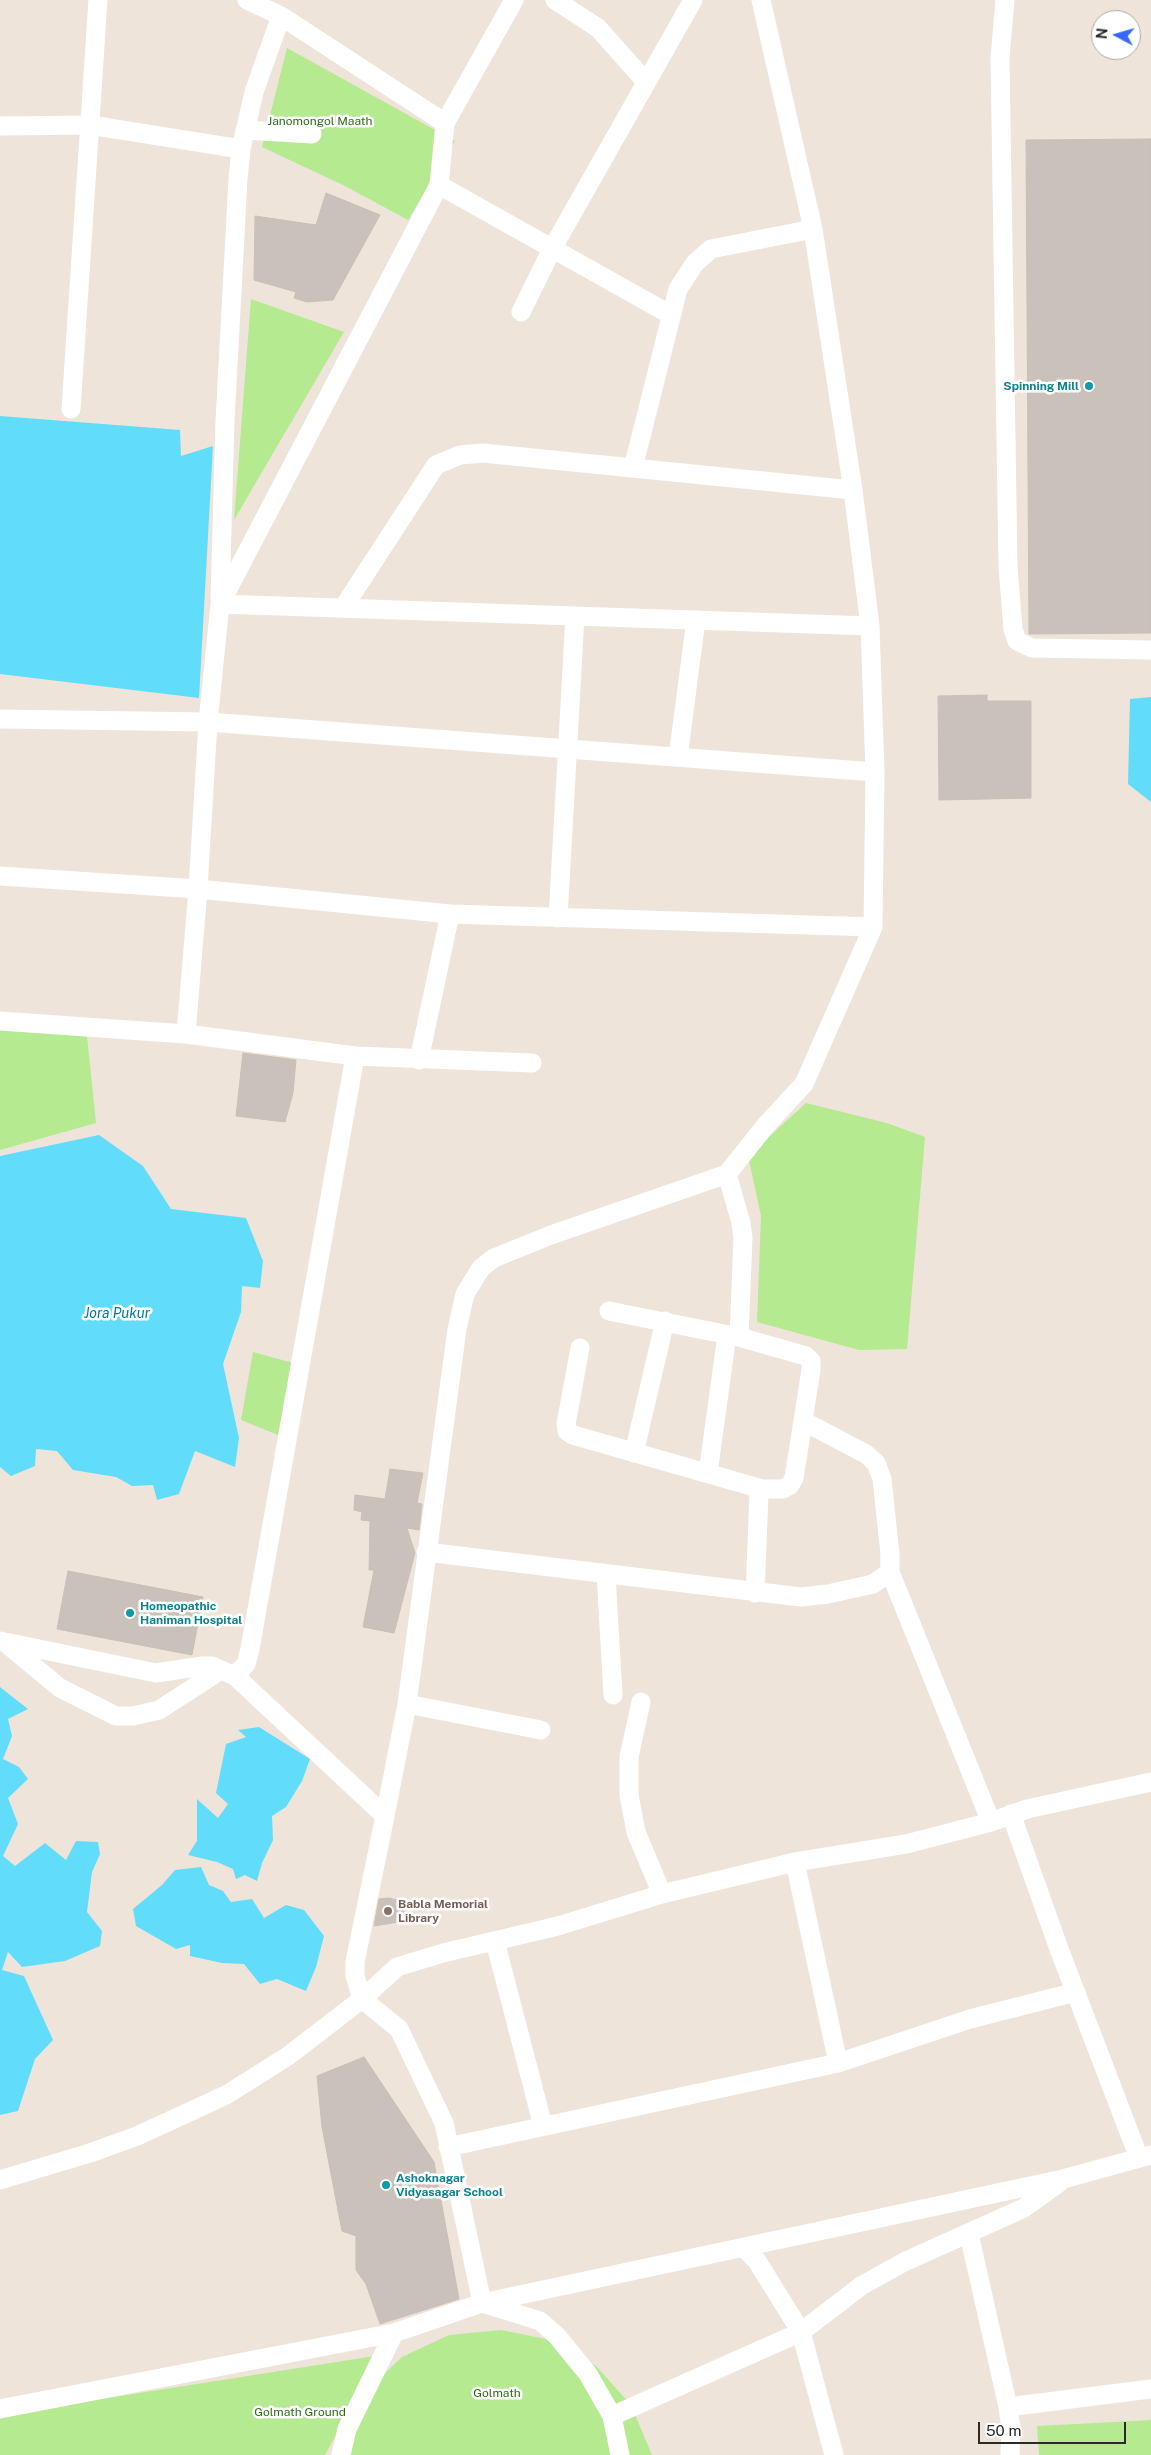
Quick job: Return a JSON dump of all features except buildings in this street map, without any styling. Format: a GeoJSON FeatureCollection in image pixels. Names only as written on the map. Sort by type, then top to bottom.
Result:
{"type":"FeatureCollection","features":[{"type":"Feature","properties":{"kind":"street"},"geometry":{"type":"LineString","coordinates":[[71,409],[98,0]]}},
{"type":"Feature","properties":{"kind":"street"},"geometry":{"type":"LineString","coordinates":[[248,0],[281,16],[445,123]]}},
{"type":"Feature","properties":{"kind":"street"},"geometry":{"type":"LineString","coordinates":[[220,604],[439,185],[445,123],[514,0]]}},
{"type":"Feature","properties":{"kind":"street"},"geometry":{"type":"LineString","coordinates":[[555,0],[598,28],[646,82]]}},
{"type":"Feature","properties":{"kind":"street"},"geometry":{"type":"LineString","coordinates":[[521,312],[552,248],[693,0]]}},
{"type":"Feature","properties":{"kind":"street"},"geometry":{"type":"LineString","coordinates":[[482,2303],[444,2123],[399,2029],[362,1999],[355,1976],[355,1962],[407,1704],[457,1329],[465,1294],[481,1268],[494,1258],[551,1235],[727,1174],[766,1125],[804,1084],[873,927],[875,772],[870,626],[853,490],[813,229],[761,0]]}},
{"type":"Feature","properties":{"kind":"street"},"geometry":{"type":"LineString","coordinates":[[1005,0],[1000,58],[1008,567],[1012,629],[1018,641],[1032,648],[1151,650]]}},
{"type":"Feature","properties":{"kind":"street"},"geometry":{"type":"LineString","coordinates":[[186,1034],[198,889],[208,722],[220,604],[225,421],[242,149],[254,92],[281,16]]}},
{"type":"Feature","properties":{"kind":"street"},"geometry":{"type":"LineString","coordinates":[[0,126],[90,126],[242,149]]}},
{"type":"Feature","properties":{"kind":"street"},"geometry":{"type":"LineString","coordinates":[[245,130],[312,134]]}},
{"type":"Feature","properties":{"kind":"street"},"geometry":{"type":"LineString","coordinates":[[439,185],[671,315]]}},
{"type":"Feature","properties":{"kind":"street"},"geometry":{"type":"LineString","coordinates":[[633,468],[678,290],[695,263],[711,249],[813,229]]}},
{"type":"Feature","properties":{"kind":"street"},"geometry":{"type":"LineString","coordinates":[[342,608],[436,465],[460,455],[483,453],[853,490]]}},
{"type":"Feature","properties":{"kind":"street"},"geometry":{"type":"LineString","coordinates":[[220,604],[870,626]]}},
{"type":"Feature","properties":{"kind":"street"},"geometry":{"type":"LineString","coordinates":[[558,918],[575,616]]}},
{"type":"Feature","properties":{"kind":"street"},"geometry":{"type":"LineString","coordinates":[[678,757],[696,620]]}},
{"type":"Feature","properties":{"kind":"street"},"geometry":{"type":"LineString","coordinates":[[0,719],[208,722],[875,772]]}},
{"type":"Feature","properties":{"kind":"street"},"geometry":{"type":"LineString","coordinates":[[0,876],[198,889],[450,914],[873,927]]}},
{"type":"Feature","properties":{"kind":"street"},"geometry":{"type":"LineString","coordinates":[[419,1060],[450,914]]}},
{"type":"Feature","properties":{"kind":"street"},"geometry":{"type":"LineString","coordinates":[[0,1021],[186,1034],[355,1056],[532,1063]]}},
{"type":"Feature","properties":{"kind":"street"},"geometry":{"type":"LineString","coordinates":[[2,1642],[60,1688],[116,1716],[133,1716],[159,1710],[246,1664],[355,1056]]}},
{"type":"Feature","properties":{"kind":"street"},"geometry":{"type":"LineString","coordinates":[[708,1473],[733,1336],[743,1238],[742,1223],[727,1174]]}},
{"type":"Feature","properties":{"kind":"street"},"geometry":{"type":"LineString","coordinates":[[580,1348],[566,1424],[567,1431],[573,1435],[762,1489],[783,1489],[790,1486],[794,1478],[811,1370],[811,1361],[806,1356],[733,1336],[609,1311]]}},
{"type":"Feature","properties":{"kind":"street"},"geometry":{"type":"LineString","coordinates":[[634,1453],[665,1321]]}},
{"type":"Feature","properties":{"kind":"street"},"geometry":{"type":"LineString","coordinates":[[803,1421],[866,1454],[876,1463],[882,1479],[890,1554],[890,1572],[992,1822]]}},
{"type":"Feature","properties":{"kind":"street"},"geometry":{"type":"LineString","coordinates":[[755,1593],[759,1494],[762,1489]]}},
{"type":"Feature","properties":{"kind":"street"},"geometry":{"type":"LineString","coordinates":[[426,1552],[800,1597],[828,1594],[873,1584],[890,1572]]}},
{"type":"Feature","properties":{"kind":"street"},"geometry":{"type":"LineString","coordinates":[[606,1574],[613,1695]]}},
{"type":"Feature","properties":{"kind":"street"},"geometry":{"type":"LineString","coordinates":[[2,1642],[156,1673],[203,1666],[212,1666],[228,1673],[385,1816]]}},
{"type":"Feature","properties":{"kind":"street"},"geometry":{"type":"LineString","coordinates":[[642,1702],[629,1757],[629,1795],[636,1832],[662,1894]]}},
{"type":"Feature","properties":{"kind":"street"},"geometry":{"type":"LineString","coordinates":[[407,1704],[541,1730]]}},
{"type":"Feature","properties":{"kind":"street"},"geometry":{"type":"LineString","coordinates":[[0,2180],[90,2153],[137,2136],[226,2095],[288,2056],[362,1999],[397,1967],[443,1953],[558,1926],[662,1894],[795,1862],[906,1844],[992,1822],[1027,1809],[1151,1782]]}},
{"type":"Feature","properties":{"kind":"street"},"geometry":{"type":"LineString","coordinates":[[0,2409],[394,2333],[482,2303],[1064,2179],[1145,2156],[1076,1992],[1011,1814]]}},
{"type":"Feature","properties":{"kind":"street"},"geometry":{"type":"LineString","coordinates":[[795,1862],[838,2063]]}},
{"type":"Feature","properties":{"kind":"street"},"geometry":{"type":"LineString","coordinates":[[495,1940],[543,2126]]}},
{"type":"Feature","properties":{"kind":"street"},"geometry":{"type":"LineString","coordinates":[[448,2147],[838,2063],[970,2019],[1076,1992]]}},
{"type":"Feature","properties":{"kind":"street"},"geometry":{"type":"LineString","coordinates":[[612,2416],[679,2385],[743,2360],[801,2332],[861,2286],[904,2262],[1024,2208],[1064,2179]]}},
{"type":"Feature","properties":{"kind":"street"},"geometry":{"type":"LineString","coordinates":[[969,2234],[1008,2407],[1011,2428],[1010,2455]]}},
{"type":"Feature","properties":{"kind":"street"},"geometry":{"type":"LineString","coordinates":[[744,2248],[757,2260],[801,2332],[834,2455]]}},
{"type":"Feature","properties":{"kind":"street"},"geometry":{"type":"LineString","coordinates":[[482,2303],[540,2321],[557,2336],[588,2374],[612,2416],[620,2455]]}},
{"type":"Feature","properties":{"kind":"street"},"geometry":{"type":"LineString","coordinates":[[341,2455],[347,2429],[394,2333]]}},
{"type":"Feature","properties":{"kind":"street"},"geometry":{"type":"LineString","coordinates":[[1008,2407],[1151,2389]]}},
{"type":"Feature","properties":{"kind":"green space","name":"Janomongol Maath"},"geometry":{"type":"Polygon","coordinates":[[[287,48],[455,141],[408,220],[343,185],[262,147],[287,48]]]}},
{"type":"Feature","properties":{"kind":"green space"},"geometry":{"type":"Polygon","coordinates":[[[251,299],[344,332],[234,520],[251,299]]]}},
{"type":"Feature","properties":{"kind":"green space"},"geometry":{"type":"Polygon","coordinates":[[[0,1017],[85,1017],[96,1123],[0,1150],[0,1017]]]}},
{"type":"Feature","properties":{"kind":"green space"},"geometry":{"type":"Polygon","coordinates":[[[806,1103],[887,1123],[925,1137],[907,1349],[859,1350],[757,1322],[761,1216],[748,1156],[806,1103]]]}},
{"type":"Feature","properties":{"kind":"green space"},"geometry":{"type":"Polygon","coordinates":[[[253,1352],[293,1363],[278,1435],[241,1420],[253,1352]]]}},
{"type":"Feature","properties":{"kind":"green space","name":"Golmath"},"geometry":{"type":"Polygon","coordinates":[[[501,2330],[551,2340],[596,2366],[631,2405],[652,2455],[336,2455],[364,2393],[402,2357],[449,2335],[501,2330]]]}},
{"type":"Feature","properties":{"kind":"green space","name":"Golmath Ground"},"geometry":{"type":"Polygon","coordinates":[[[381,2355],[325,2455],[0,2455],[0,2415],[381,2355]]]}},
{"type":"Feature","properties":{"kind":"green space"},"geometry":{"type":"Polygon","coordinates":[[[1151,2420],[1151,2455],[1039,2455],[1037,2426],[1151,2420]]]}},
{"type":"Feature","properties":{"kind":"water"},"geometry":{"type":"Polygon","coordinates":[[[0,416],[180,430],[181,456],[213,446],[199,698],[0,674],[0,416]]]}},
{"type":"Feature","properties":{"kind":"water"},"geometry":{"type":"Polygon","coordinates":[[[1151,697],[1151,802],[1128,784],[1130,699],[1151,697]]]}},
{"type":"Feature","properties":{"kind":"water","name":"Jora Pukur"},"geometry":{"type":"Polygon","coordinates":[[[99,1135],[143,1166],[171,1209],[246,1218],[263,1261],[260,1288],[242,1286],[241,1312],[223,1364],[239,1438],[235,1467],[195,1451],[179,1494],[157,1500],[153,1485],[132,1486],[116,1477],[73,1470],[57,1451],[36,1449],[35,1466],[11,1476],[0,1467],[0,1156],[99,1135]]]}},
{"type":"Feature","properties":{"kind":"water"},"geometry":{"type":"Polygon","coordinates":[[[0,1687],[28,1709],[8,1719],[12,1736],[3,1759],[19,1767],[28,1779],[8,1798],[18,1824],[3,1856],[15,1866],[45,1843],[66,1860],[76,1841],[98,1842],[100,1854],[92,1872],[87,1912],[102,1931],[100,1946],[65,1961],[22,1967],[8,1952],[2,1970],[24,1976],[53,2040],[35,2059],[18,2111],[0,2115],[0,1687]]]}},
{"type":"Feature","properties":{"kind":"water"},"geometry":{"type":"Polygon","coordinates":[[[259,1727],[310,1759],[302,1781],[286,1807],[272,1816],[273,1840],[262,1863],[257,1881],[245,1875],[236,1879],[233,1869],[217,1862],[188,1855],[197,1841],[197,1799],[218,1818],[228,1804],[216,1793],[226,1744],[246,1737],[238,1730],[259,1727]]]}},
{"type":"Feature","properties":{"kind":"water"},"geometry":{"type":"Polygon","coordinates":[[[201,1867],[209,1885],[223,1891],[231,1902],[252,1899],[264,1918],[286,1905],[304,1910],[324,1936],[316,1967],[306,1991],[277,1979],[260,1984],[244,1964],[222,1963],[190,1956],[190,1945],[176,1949],[136,1926],[133,1909],[162,1885],[175,1870],[201,1867]]]}},
{"type":"Feature","properties":{"kind":"place","name":"Spinning Mill"},"geometry":{"type":"Point","coordinates":[1089,386]}},
{"type":"Feature","properties":{"kind":"place","name":"Homeopathic Haniman Hospital"},"geometry":{"type":"Point","coordinates":[130,1613]}},
{"type":"Feature","properties":{"kind":"place","name":"Babla Memorial Library"},"geometry":{"type":"Point","coordinates":[388,1911]}},
{"type":"Feature","properties":{"kind":"place","name":"Ashoknagar Vidyasagar School"},"geometry":{"type":"Point","coordinates":[386,2185]}}]}
